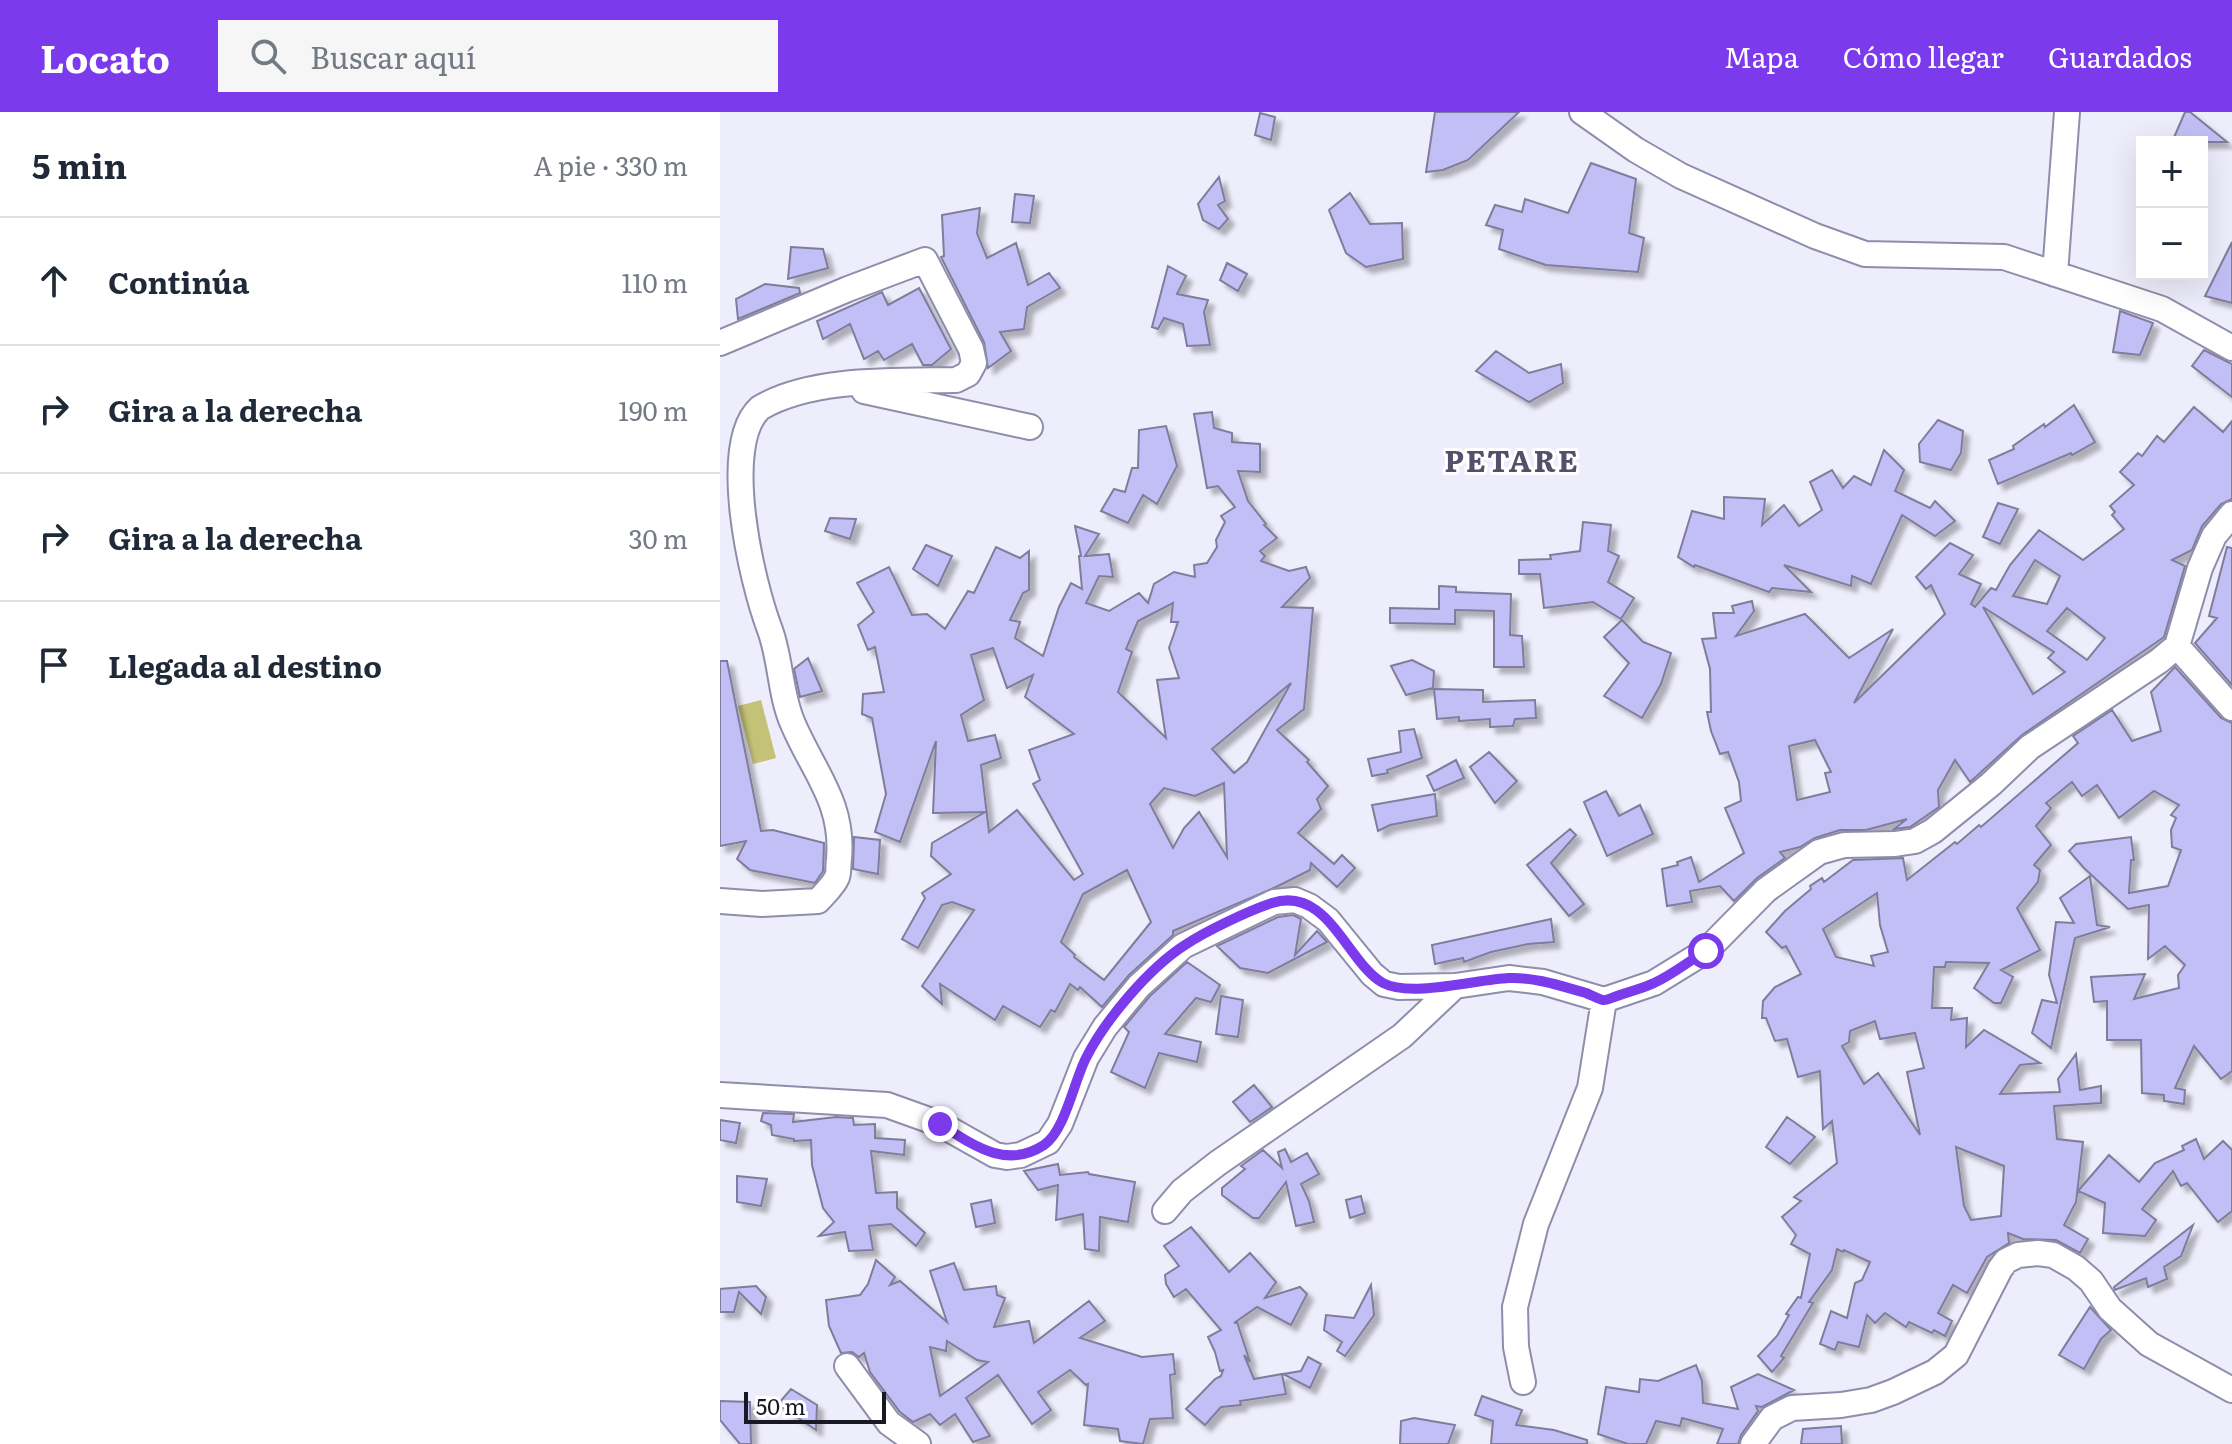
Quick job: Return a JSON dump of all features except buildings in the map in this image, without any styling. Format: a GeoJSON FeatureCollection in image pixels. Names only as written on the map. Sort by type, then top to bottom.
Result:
{"type":"FeatureCollection","features":[{"type":"Feature","properties":{"kind":"street"},"geometry":{"type":"LineString","coordinates":[[1582,112],[1636,150],[1681,176],[1815,236],[1865,254],[2004,257],[2162,309],[2232,348]]}},
{"type":"Feature","properties":{"kind":"street"},"geometry":{"type":"LineString","coordinates":[[2055,274],[2067,112]]}},
{"type":"Feature","properties":{"kind":"street"},"geometry":{"type":"LineString","coordinates":[[720,343],[925,260],[971,349],[974,363],[968,374],[956,380],[872,381],[799,391],[758,409],[738,434],[733,463],[734,502],[747,568],[774,641],[791,720],[832,799],[841,837],[837,877],[818,901],[762,904],[720,901]]}},
{"type":"Feature","properties":{"kind":"street"},"geometry":{"type":"LineString","coordinates":[[842,386],[1030,427]]}},
{"type":"Feature","properties":{"kind":"street"},"geometry":{"type":"LineString","coordinates":[[720,1095],[887,1105],[940,1124],[995,1155],[1021,1155],[1048,1142],[1060,1124],[1086,1058],[1105,1027],[1139,986],[1183,946],[1274,902],[1295,900],[1328,920],[1372,974],[1384,984],[1399,987],[1455,986],[1509,978],[1543,982],[1604,1000],[1654,983],[1706,951],[1766,890],[1819,852],[1844,845],[1915,841],[1933,831],[1991,784],[2030,747],[2112,694],[2177,646],[2200,568],[2214,536],[2232,514]]}},
{"type":"Feature","properties":{"kind":"street"},"geometry":{"type":"LineString","coordinates":[[2177,646],[2232,708]]}},
{"type":"Feature","properties":{"kind":"street"},"geometry":{"type":"LineString","coordinates":[[1165,1211],[1182,1191],[1218,1163],[1402,1036],[1455,986]]}},
{"type":"Feature","properties":{"kind":"street"},"geometry":{"type":"LineString","coordinates":[[1523,1382],[1516,1347],[1515,1307],[1536,1224],[1590,1088],[1604,1000]]}},
{"type":"Feature","properties":{"kind":"street"},"geometry":{"type":"LineString","coordinates":[[1753,1444],[1772,1418],[1792,1408],[1871,1400],[1935,1372],[1956,1355],[2000,1269],[2006,1261],[2018,1255],[2053,1255],[2076,1268],[2091,1281],[2110,1309],[2149,1344],[2232,1390]]}},
{"type":"Feature","properties":{"kind":"street"},"geometry":{"type":"LineString","coordinates":[[847,1366],[889,1423],[918,1444]]}},
{"type":"Feature","properties":{"kind":"shaded area"},"geometry":{"type":"Polygon","coordinates":[[[761,700],[776,758],[753,764],[738,706],[761,700]]]}},
{"type":"Feature","properties":{"kind":"district","name":"PETARE"},"geometry":{"type":"Point","coordinates":[1512,462]}},
{"type":"Feature","properties":{"kind":"route"},"geometry":{"type":"LineString","coordinates":[[940,1124],[995,1155],[1007,1157],[1035,1150],[1048,1142],[1060,1124],[1086,1058],[1105,1027],[1139,986],[1183,946],[1274,902],[1295,900],[1309,906],[1328,920],[1372,974],[1384,984],[1399,987],[1455,986],[1509,978],[1543,982],[1604,1000],[1654,983],[1706,951]]}}]}
